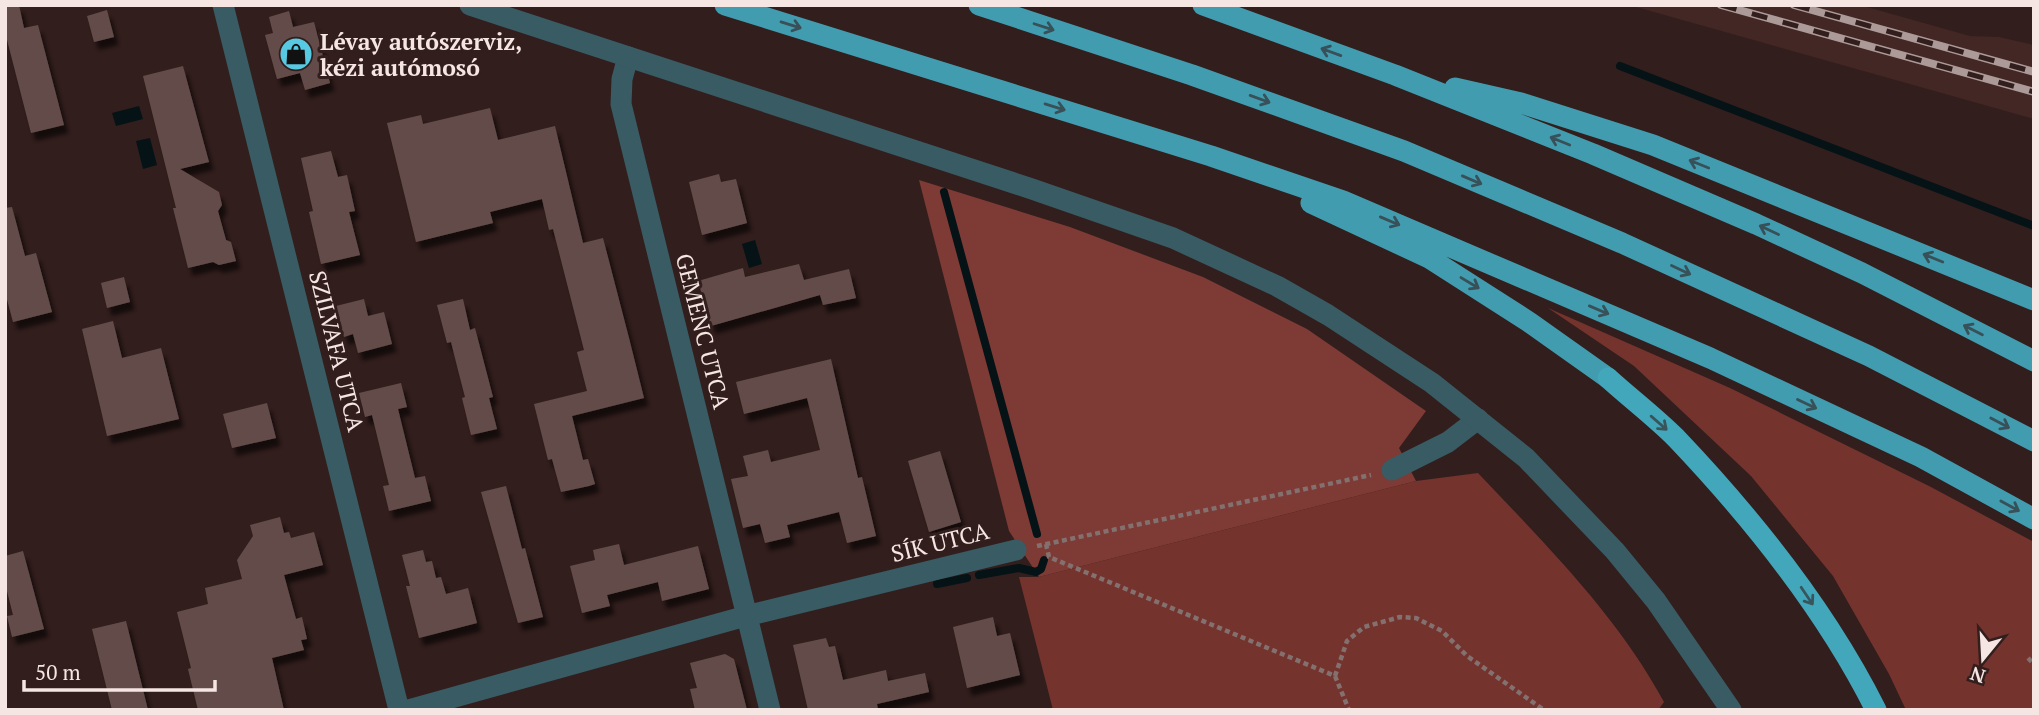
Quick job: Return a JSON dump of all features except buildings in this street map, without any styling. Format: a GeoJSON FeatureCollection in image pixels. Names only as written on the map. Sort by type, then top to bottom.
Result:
{"type":"FeatureCollection","features":[{"type":"Feature","properties":{"kind":"highway"},"geometry":{"type":"LineString","coordinates":[[725,5],[1211,156],[1343,201],[1710,358],[1921,457],[2034,519]]}},
{"type":"Feature","properties":{"kind":"highway"},"geometry":{"type":"LineString","coordinates":[[979,5],[1192,75],[1404,151],[1733,293],[1869,356],[2034,441]]}},
{"type":"Feature","properties":{"kind":"highway"},"geometry":{"type":"LineString","coordinates":[[1203,5],[1395,75],[1593,154],[1756,224],[1862,273],[2034,362]]}},
{"type":"Feature","properties":{"kind":"highway"},"geometry":{"type":"LineString","coordinates":[[1395,75],[1521,103],[1653,145],[2034,300]]}},
{"type":"Feature","properties":{"kind":"highway"},"geometry":{"type":"LineString","coordinates":[[1211,156],[1270,186],[1429,258],[1529,322],[1608,378],[1674,436],[1770,546],[1838,642],[1876,710]]}},
{"type":"Feature","properties":{"kind":"street","name":"SZILVAFA UTCA"},"geometry":{"type":"LineString","coordinates":[[223,5],[400,710]]}},
{"type":"Feature","properties":{"kind":"street"},"geometry":{"type":"LineString","coordinates":[[470,5],[1032,188],[1199,248],[1328,314],[1432,383],[1526,458],[1615,551],[1656,601],[1731,710]]}},
{"type":"Feature","properties":{"kind":"street","name":"GEMENC UTCA"},"geometry":{"type":"LineString","coordinates":[[628,57],[622,79],[621,104],[770,710]]}},
{"type":"Feature","properties":{"kind":"street"},"geometry":{"type":"LineString","coordinates":[[1392,470],[1448,443],[1478,419]]}},
{"type":"Feature","properties":{"kind":"street","name":"SÍK UTCA"},"geometry":{"type":"LineString","coordinates":[[408,710],[746,616],[1016,550]]}},
{"type":"Feature","properties":{"kind":"path","name":"SÍK UTCA"},"geometry":{"type":"LineString","coordinates":[[1016,550],[1392,470]]}},
{"type":"Feature","properties":{"kind":"path"},"geometry":{"type":"LineString","coordinates":[[1046,544],[1049,557],[1335,676]]}},
{"type":"Feature","properties":{"kind":"path"},"geometry":{"type":"LineString","coordinates":[[1349,710],[1335,676],[1347,641],[1364,626],[1399,617],[1416,618],[1442,631],[1467,656],[1544,710]]}},
{"type":"Feature","properties":{"kind":"path"},"geometry":{"type":"LineString","coordinates":[[2028,658],[2034,664]]}},
{"type":"Feature","properties":{"kind":"shaded area"},"geometry":{"type":"Polygon","coordinates":[[[1629,5],[1860,5],[1970,36],[1999,37],[2030,44],[2034,46],[2034,119],[1629,5]]]}},
{"type":"Feature","properties":{"kind":"shaded area"},"geometry":{"type":"Polygon","coordinates":[[[139,106],[143,119],[116,126],[112,113],[139,106]]]}},
{"type":"Feature","properties":{"kind":"shaded area"},"geometry":{"type":"Polygon","coordinates":[[[150,138],[157,165],[143,169],[136,141],[150,138]]]}},
{"type":"Feature","properties":{"kind":"shaded area"},"geometry":{"type":"Polygon","coordinates":[[[919,180],[1070,227],[1203,277],[1307,329],[1426,411],[1399,448],[1416,481],[1039,577],[1009,531],[919,180]]]}},
{"type":"Feature","properties":{"kind":"shaded area"},"geometry":{"type":"Polygon","coordinates":[[[755,240],[762,264],[749,268],[742,244],[755,240]]]}},
{"type":"Feature","properties":{"kind":"shaded area"},"geometry":{"type":"Polygon","coordinates":[[[1548,308],[1730,388],[1929,486],[2034,542],[2034,710],[1906,710],[1889,674],[1833,576],[1751,476],[1634,366],[1548,308]]]}},
{"type":"Feature","properties":{"kind":"shaded area"},"geometry":{"type":"Polygon","coordinates":[[[1478,473],[1579,582],[1625,640],[1664,702],[1658,710],[1053,710],[1019,577],[1039,577],[1416,481],[1478,473]]]}},
{"type":"Feature","properties":{"kind":"waterway"},"geometry":{"type":"LineString","coordinates":[[1620,66],[2034,226]]}},
{"type":"Feature","properties":{"kind":"waterway"},"geometry":{"type":"LineString","coordinates":[[944,192],[1037,534]]}},
{"type":"Feature","properties":{"kind":"waterway"},"geometry":{"type":"LineString","coordinates":[[979,575],[1019,568],[1036,572],[1041,569],[1044,560]]}},
{"type":"Feature","properties":{"kind":"waterway"},"geometry":{"type":"LineString","coordinates":[[937,584],[967,578]]}},
{"type":"Feature","properties":{"kind":"railway"},"geometry":{"type":"LineString","coordinates":[[1721,5],[2034,92]]}},
{"type":"Feature","properties":{"kind":"railway"},"geometry":{"type":"LineString","coordinates":[[1794,5],[2034,72]]}},
{"type":"Feature","properties":{"kind":"place","name":"Lévay autószerviz, kézi autómosó"},"geometry":{"type":"Point","coordinates":[296,54]}}]}
